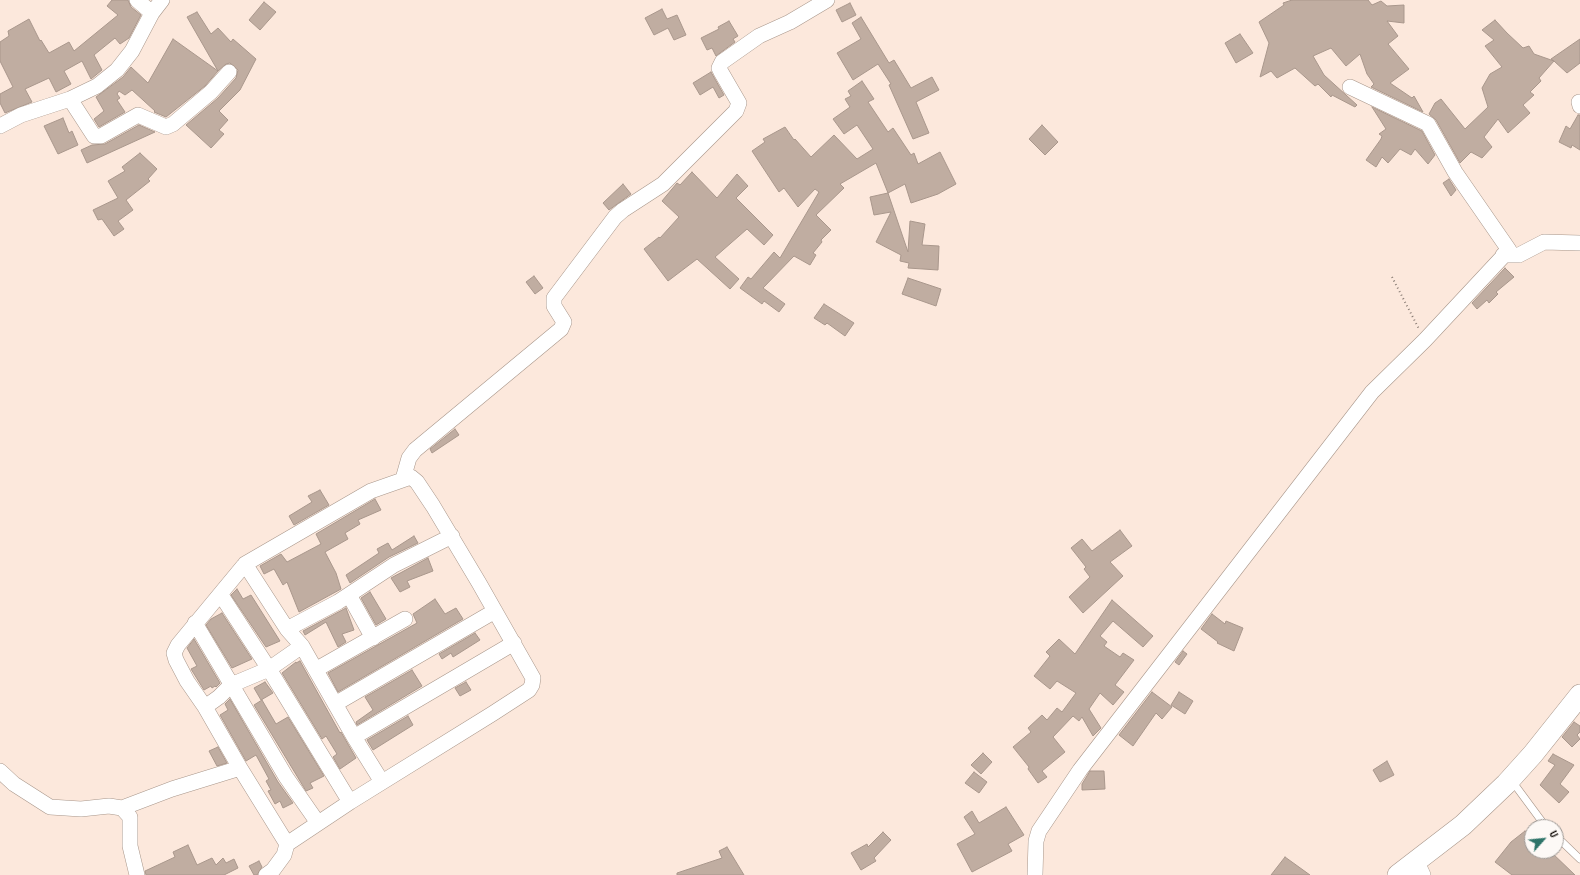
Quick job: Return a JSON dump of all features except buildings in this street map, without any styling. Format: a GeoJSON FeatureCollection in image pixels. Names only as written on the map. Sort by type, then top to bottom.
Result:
{"type":"FeatureCollection","features":[{"type":"Feature","properties":{"kind":"street"},"geometry":{"type":"LineString","coordinates":[[137,0],[152,13]]}},
{"type":"Feature","properties":{"kind":"street"},"geometry":{"type":"LineString","coordinates":[[0,126],[21,115],[70,98],[97,86],[116,70],[132,51],[152,13],[162,0]]}},
{"type":"Feature","properties":{"kind":"street"},"geometry":{"type":"LineString","coordinates":[[403,479],[409,458],[414,450],[562,329],[564,322],[554,306],[554,298],[615,217],[623,210],[663,184],[736,111],[739,103],[719,68],[722,62],[759,36],[790,22],[827,0]]}},
{"type":"Feature","properties":{"kind":"street"},"geometry":{"type":"LineString","coordinates":[[70,98],[91,134],[97,137],[138,115],[166,127],[173,124],[184,115],[229,72]]}},
{"type":"Feature","properties":{"kind":"street"},"geometry":{"type":"LineString","coordinates":[[1035,875],[1036,841],[1038,831],[1080,770],[1372,392],[1425,340],[1509,250],[1456,172],[1428,124],[1350,88]]}},
{"type":"Feature","properties":{"kind":"street"},"geometry":{"type":"LineString","coordinates":[[1503,255],[1519,255],[1544,242],[1580,243]]}},
{"type":"Feature","properties":{"kind":"street"},"geometry":{"type":"LineString","coordinates":[[269,874],[284,855],[287,844],[350,802],[529,690],[532,685],[533,678],[514,643],[452,536],[417,482],[411,476],[371,491],[245,564],[221,595],[195,623],[178,645],[174,654],[187,681],[205,707],[240,768],[287,844]]}},
{"type":"Feature","properties":{"kind":"street"},"geometry":{"type":"LineString","coordinates":[[287,628],[349,595],[394,565],[452,536]]}},
{"type":"Feature","properties":{"kind":"street"},"geometry":{"type":"LineString","coordinates":[[245,564],[287,628],[302,646],[317,669],[335,704],[382,782]]}},
{"type":"Feature","properties":{"kind":"street"},"geometry":{"type":"LineString","coordinates":[[221,595],[350,802]]}},
{"type":"Feature","properties":{"kind":"street"},"geometry":{"type":"LineString","coordinates":[[349,595],[373,638]]}},
{"type":"Feature","properties":{"kind":"street"},"geometry":{"type":"LineString","coordinates":[[335,704],[495,611]]}},
{"type":"Feature","properties":{"kind":"street"},"geometry":{"type":"LineString","coordinates":[[317,669],[406,619]]}},
{"type":"Feature","properties":{"kind":"street"},"geometry":{"type":"LineString","coordinates":[[195,623],[286,777],[318,823]]}},
{"type":"Feature","properties":{"kind":"street"},"geometry":{"type":"LineString","coordinates":[[354,737],[514,643]]}},
{"type":"Feature","properties":{"kind":"street"},"geometry":{"type":"LineString","coordinates":[[205,707],[219,697],[231,684],[269,670],[302,646]]}},
{"type":"Feature","properties":{"kind":"street"},"geometry":{"type":"LineString","coordinates":[[1398,875],[1420,868],[1511,780],[1580,695]]}},
{"type":"Feature","properties":{"kind":"street"},"geometry":{"type":"LineString","coordinates":[[0,771],[14,784],[50,807],[81,809],[108,806],[122,808],[172,789],[240,768]]}},
{"type":"Feature","properties":{"kind":"street"},"geometry":{"type":"LineString","coordinates":[[122,808],[130,818],[130,846],[137,875]]}},
{"type":"Feature","properties":{"kind":"lane"},"geometry":{"type":"LineString","coordinates":[[1511,780],[1540,819]]}},
{"type":"Feature","properties":{"kind":"lane"},"geometry":{"type":"LineString","coordinates":[[1564,844],[1580,859]]}},
{"type":"Feature","properties":{"kind":"path"},"geometry":{"type":"LineString","coordinates":[[1392,277],[1425,340]]}}]}
